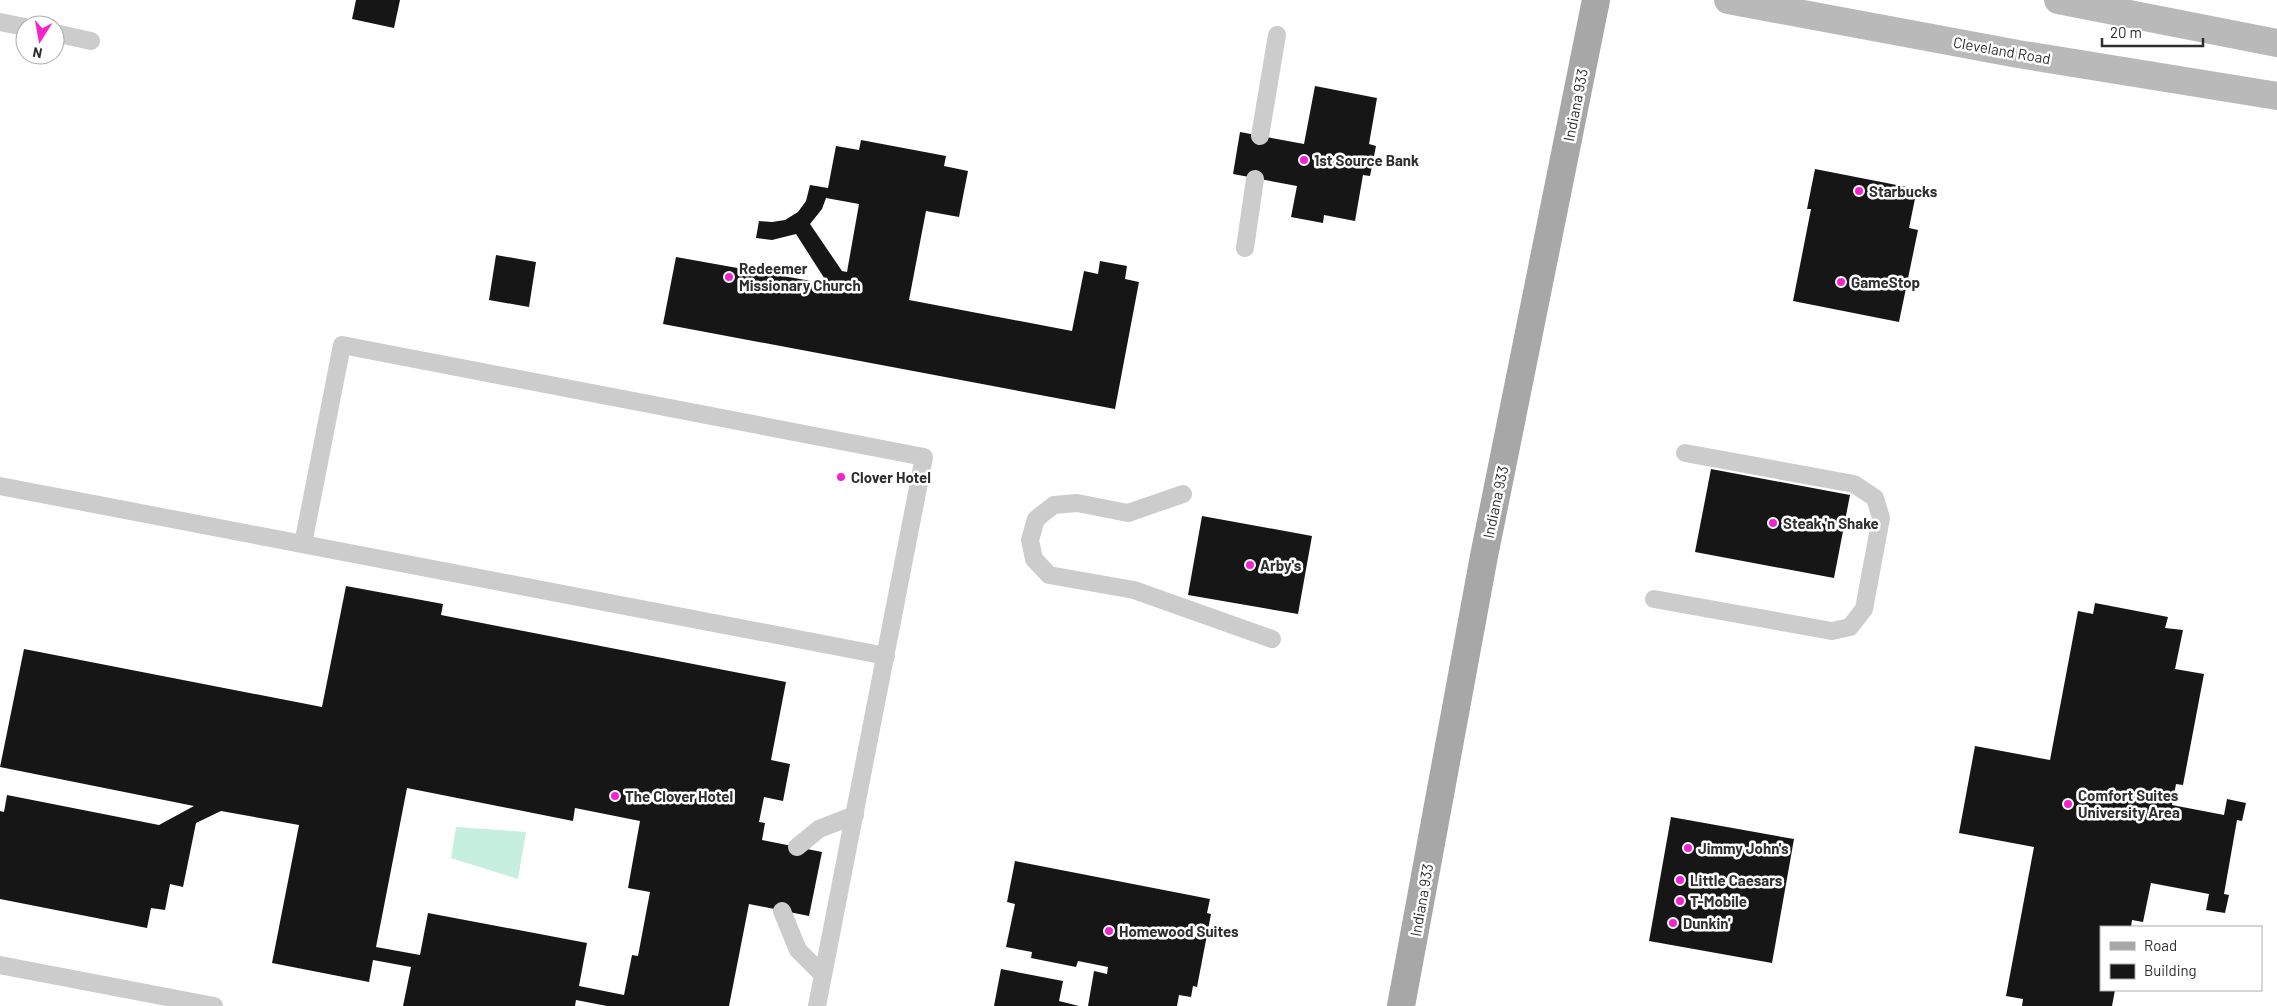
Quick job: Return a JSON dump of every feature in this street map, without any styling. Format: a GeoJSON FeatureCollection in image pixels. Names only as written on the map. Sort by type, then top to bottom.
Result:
{"type":"FeatureCollection","features":[{"type":"Feature","properties":{"kind":"main road","name":"Indiana 933"},"geometry":{"type":"LineString","coordinates":[[1401,1006],[1484,556],[1596,0]]}},
{"type":"Feature","properties":{"kind":"main road","name":"Cleveland Road"},"geometry":{"type":"LineString","coordinates":[[1728,0],[2018,54],[2277,96]]}},
{"type":"Feature","properties":{"kind":"main road"},"geometry":{"type":"LineString","coordinates":[[2058,0],[2277,43]]}},
{"type":"Feature","properties":{"kind":"lane"},"geometry":{"type":"LineString","coordinates":[[0,22],[15,25]]}},
{"type":"Feature","properties":{"kind":"lane"},"geometry":{"type":"LineString","coordinates":[[65,36],[91,41]]}},
{"type":"Feature","properties":{"kind":"lane"},"geometry":{"type":"LineString","coordinates":[[1260,136],[1277,36]]}},
{"type":"Feature","properties":{"kind":"lane"},"geometry":{"type":"LineString","coordinates":[[1245,248],[1254,179]]}},
{"type":"Feature","properties":{"kind":"lane"},"geometry":{"type":"LineString","coordinates":[[303,544],[342,345],[924,457],[817,1006]]}},
{"type":"Feature","properties":{"kind":"lane"},"geometry":{"type":"LineString","coordinates":[[1654,598],[1832,631],[1850,627],[1864,609],[1881,518],[1875,498],[1854,484],[1685,453]]}},
{"type":"Feature","properties":{"kind":"lane"},"geometry":{"type":"LineString","coordinates":[[0,486],[886,656]]}},
{"type":"Feature","properties":{"kind":"lane"},"geometry":{"type":"LineString","coordinates":[[1183,494],[1128,513],[1076,503],[1054,505],[1036,519],[1030,540],[1034,560],[1049,575],[1134,590],[1272,638]]}},
{"type":"Feature","properties":{"kind":"lane"},"geometry":{"type":"LineString","coordinates":[[796,847],[819,829],[855,815]]}},
{"type":"Feature","properties":{"kind":"lane"},"geometry":{"type":"LineString","coordinates":[[782,911],[798,950],[823,975]]}},
{"type":"Feature","properties":{"kind":"lane"},"geometry":{"type":"LineString","coordinates":[[0,965],[214,1006]]}},
{"type":"Feature","properties":{"kind":"shaded area"},"geometry":{"type":"Polygon","coordinates":[[[456,827],[526,832],[518,879],[451,858],[456,827]]]}},
{"type":"Feature","properties":{"kind":"building"},"geometry":{"type":"Polygon","coordinates":[[[356,0],[400,0],[394,28],[352,19],[356,0]]]}},
{"type":"Feature","properties":{"kind":"building","name":"1st Source Bank"},"geometry":{"type":"Polygon","coordinates":[[[1315,86],[1377,98],[1369,144],[1376,146],[1370,176],[1363,175],[1355,221],[1324,215],[1323,223],[1291,217],[1297,186],[1233,174],[1240,132],[1304,144],[1315,86]]]}},
{"type":"Feature","properties":{"kind":"building","name":"Redeemer Missionary Church"},"geometry":{"type":"Polygon","coordinates":[[[861,140],[946,156],[944,166],[968,171],[959,217],[926,211],[909,300],[1072,331],[1084,271],[1098,274],[1100,261],[1127,266],[1125,279],[1139,282],[1115,409],[663,324],[676,257],[828,284],[796,234],[772,240],[756,238],[759,221],[785,220],[798,212],[806,201],[810,185],[828,188],[836,146],[859,150],[861,140]],[[826,198],[822,209],[810,224],[842,271],[847,272],[859,204],[826,198]]]}},
{"type":"Feature","properties":{"kind":"building"},"geometry":{"type":"Polygon","coordinates":[[[1815,169],[1917,189],[1909,228],[1918,230],[1899,322],[1793,301],[1811,209],[1807,209],[1815,169]]]}},
{"type":"Feature","properties":{"kind":"building"},"geometry":{"type":"Polygon","coordinates":[[[496,255],[536,262],[529,307],[489,300],[496,255]]]}},
{"type":"Feature","properties":{"kind":"building","name":"Steak 'n Shake"},"geometry":{"type":"Polygon","coordinates":[[[1711,469],[1850,495],[1834,578],[1695,552],[1711,469]]]}},
{"type":"Feature","properties":{"kind":"building","name":"Arby's"},"geometry":{"type":"Polygon","coordinates":[[[1202,516],[1312,536],[1298,614],[1188,595],[1202,516]]]}},
{"type":"Feature","properties":{"kind":"building","name":"The Clover Hotel"},"geometry":{"type":"Polygon","coordinates":[[[346,586],[443,604],[441,615],[786,682],[771,760],[790,764],[783,801],[764,797],[759,822],[765,823],[762,840],[822,852],[809,916],[749,904],[729,1006],[607,1006],[576,1000],[575,1006],[403,1006],[411,967],[373,960],[369,982],[272,963],[299,825],[221,811],[196,823],[183,887],[170,884],[165,910],[151,908],[147,928],[0,899],[0,811],[4,812],[7,795],[159,825],[194,806],[0,767],[24,649],[322,707],[346,586]],[[407,788],[376,947],[420,955],[428,913],[587,943],[579,986],[624,995],[632,955],[638,956],[650,892],[628,888],[640,821],[575,808],[573,821],[407,788]]]}},
{"type":"Feature","properties":{"kind":"building","name":"Comfort Suites University Area"},"geometry":{"type":"Polygon","coordinates":[[[2095,603],[2168,617],[2165,628],[2183,630],[2175,669],[2204,674],[2183,785],[2176,784],[2172,805],[2224,815],[2227,799],[2246,803],[2242,821],[2237,820],[2224,894],[2229,895],[2225,913],[2206,910],[2209,894],[2151,883],[2143,922],[2132,920],[2131,926],[2100,926],[2100,991],[2115,991],[2112,1006],[2022,1006],[2023,999],[2006,996],[2034,847],[1959,833],[1975,746],[2050,760],[2078,611],[2093,614],[2095,603]]]}},
{"type":"Feature","properties":{"kind":"building"},"geometry":{"type":"Polygon","coordinates":[[[1671,817],[1794,839],[1772,963],[1649,941],[1671,817]]]}},
{"type":"Feature","properties":{"kind":"building","name":"Homewood Suites"},"geometry":{"type":"Polygon","coordinates":[[[1015,861],[1210,899],[1207,913],[1211,914],[1197,987],[1193,986],[1191,997],[1179,995],[1177,1006],[1088,1006],[1094,971],[1107,974],[1108,967],[1078,961],[1076,967],[1031,958],[1032,952],[1006,947],[1015,904],[1007,902],[1015,861]]]}},
{"type":"Feature","properties":{"kind":"building"},"geometry":{"type":"Polygon","coordinates":[[[1001,969],[1063,981],[1059,1001],[1079,1006],[994,1006],[1001,969]]]}},
{"type":"Feature","properties":{"kind":"place","name":"1st Source Bank"},"geometry":{"type":"Point","coordinates":[1304,160]}},
{"type":"Feature","properties":{"kind":"place","name":"Starbucks"},"geometry":{"type":"Point","coordinates":[1859,191]}},
{"type":"Feature","properties":{"kind":"place","name":"Redeemer Missionary Church"},"geometry":{"type":"Point","coordinates":[729,277]}},
{"type":"Feature","properties":{"kind":"place","name":"GameStop"},"geometry":{"type":"Point","coordinates":[1841,282]}},
{"type":"Feature","properties":{"kind":"place","name":"Clover Hotel"},"geometry":{"type":"Point","coordinates":[841,477]}},
{"type":"Feature","properties":{"kind":"place","name":"Steak 'n Shake"},"geometry":{"type":"Point","coordinates":[1773,523]}},
{"type":"Feature","properties":{"kind":"place","name":"Arby's"},"geometry":{"type":"Point","coordinates":[1250,565]}},
{"type":"Feature","properties":{"kind":"place","name":"The Clover Hotel"},"geometry":{"type":"Point","coordinates":[615,796]}},
{"type":"Feature","properties":{"kind":"place","name":"Comfort Suites University Area"},"geometry":{"type":"Point","coordinates":[2068,804]}},
{"type":"Feature","properties":{"kind":"place","name":"Jimmy John's"},"geometry":{"type":"Point","coordinates":[1688,848]}},
{"type":"Feature","properties":{"kind":"place","name":"Little Caesars"},"geometry":{"type":"Point","coordinates":[1680,880]}},
{"type":"Feature","properties":{"kind":"place","name":"T-Mobile"},"geometry":{"type":"Point","coordinates":[1680,901]}},
{"type":"Feature","properties":{"kind":"place","name":"Dunkin'"},"geometry":{"type":"Point","coordinates":[1673,923]}},
{"type":"Feature","properties":{"kind":"place","name":"Homewood Suites"},"geometry":{"type":"Point","coordinates":[1109,931]}}]}
